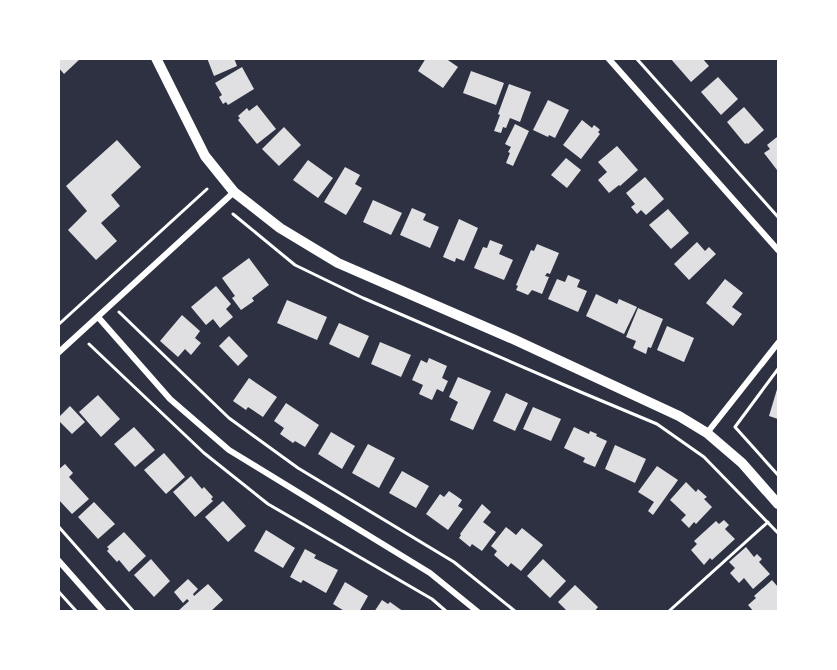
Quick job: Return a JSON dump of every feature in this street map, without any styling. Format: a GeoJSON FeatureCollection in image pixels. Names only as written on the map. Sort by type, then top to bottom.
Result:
{"type":"FeatureCollection","features":[{"type":"Feature","properties":{"kind":"street"},"geometry":{"type":"LineString","coordinates":[[156,58],[205,156],[234,192],[280,228],[338,263],[523,344],[679,416],[707,433],[742,463],[778,504]]}},
{"type":"Feature","properties":{"kind":"street"},"geometry":{"type":"LineString","coordinates":[[599,58],[610,61],[778,250]]}},
{"type":"Feature","properties":{"kind":"street"},"geometry":{"type":"LineString","coordinates":[[58,353],[234,192]]}},
{"type":"Feature","properties":{"kind":"street"},"geometry":{"type":"LineString","coordinates":[[98,316],[170,399],[229,450],[430,573],[478,612]]}},
{"type":"Feature","properties":{"kind":"street"},"geometry":{"type":"LineString","coordinates":[[707,433],[778,343]]}},
{"type":"Feature","properties":{"kind":"street"},"geometry":{"type":"LineString","coordinates":[[58,560],[104,612]]}},
{"type":"Feature","properties":{"kind":"path"},"geometry":{"type":"LineString","coordinates":[[636,58],[778,217]]}},
{"type":"Feature","properties":{"kind":"path"},"geometry":{"type":"LineString","coordinates":[[58,325],[207,189]]}},
{"type":"Feature","properties":{"kind":"path"},"geometry":{"type":"LineString","coordinates":[[233,214],[295,265],[363,298],[657,424],[704,457],[778,533]]}},
{"type":"Feature","properties":{"kind":"path"},"geometry":{"type":"LineString","coordinates":[[119,312],[229,418],[298,468],[454,562],[516,612]]}},
{"type":"Feature","properties":{"kind":"path"},"geometry":{"type":"LineString","coordinates":[[89,344],[204,453],[268,504],[432,599],[447,612]]}},
{"type":"Feature","properties":{"kind":"path"},"geometry":{"type":"LineString","coordinates":[[778,369],[735,427],[778,475]]}},
{"type":"Feature","properties":{"kind":"path"},"geometry":{"type":"LineString","coordinates":[[668,612],[768,522]]}},
{"type":"Feature","properties":{"kind":"path"},"geometry":{"type":"LineString","coordinates":[[58,526],[134,612]]}},
{"type":"Feature","properties":{"kind":"path"},"geometry":{"type":"LineString","coordinates":[[58,591],[77,612]]}},
{"type":"Feature","properties":{"kind":"building"},"geometry":{"type":"Polygon","coordinates":[[[58,58],[81,58],[64,74],[58,67],[58,58]]]}},
{"type":"Feature","properties":{"kind":"building"},"geometry":{"type":"Polygon","coordinates":[[[207,58],[234,58],[237,66],[214,76],[207,58]]]}},
{"type":"Feature","properties":{"kind":"building"},"geometry":{"type":"Polygon","coordinates":[[[426,58],[445,58],[458,67],[443,88],[418,71],[426,58]]]}},
{"type":"Feature","properties":{"kind":"building"},"geometry":{"type":"Polygon","coordinates":[[[670,58],[702,58],[709,66],[691,82],[670,58]]]}},
{"type":"Feature","properties":{"kind":"building"},"geometry":{"type":"Polygon","coordinates":[[[242,67],[254,89],[228,105],[226,102],[223,104],[219,97],[222,95],[215,83],[242,67]]]}},
{"type":"Feature","properties":{"kind":"building"},"geometry":{"type":"Polygon","coordinates":[[[471,71],[504,83],[496,105],[463,93],[471,71]]]}},
{"type":"Feature","properties":{"kind":"building"},"geometry":{"type":"Polygon","coordinates":[[[718,77],[738,99],[721,115],[701,92],[718,77]]]}},
{"type":"Feature","properties":{"kind":"building"},"geometry":{"type":"Polygon","coordinates":[[[509,84],[531,92],[520,122],[510,118],[501,133],[494,131],[509,84]]]}},
{"type":"Feature","properties":{"kind":"building"},"geometry":{"type":"Polygon","coordinates":[[[548,100],[569,110],[555,138],[533,130],[548,100]]]}},
{"type":"Feature","properties":{"kind":"building"},"geometry":{"type":"Polygon","coordinates":[[[257,105],[276,129],[257,144],[238,120],[240,118],[238,116],[247,108],[249,111],[257,105]]]}},
{"type":"Feature","properties":{"kind":"building"},"geometry":{"type":"Polygon","coordinates":[[[744,107],[764,130],[748,144],[745,144],[727,122],[744,107]]]}},
{"type":"Feature","properties":{"kind":"building"},"geometry":{"type":"Polygon","coordinates":[[[582,120],[592,128],[594,125],[598,128],[600,134],[581,159],[563,145],[582,120]]]}},
{"type":"Feature","properties":{"kind":"building"},"geometry":{"type":"Polygon","coordinates":[[[515,124],[529,131],[513,166],[506,163],[511,147],[505,144],[515,124]]]}},
{"type":"Feature","properties":{"kind":"building"},"geometry":{"type":"Polygon","coordinates":[[[284,127],[301,145],[279,166],[262,149],[284,127]]]}},
{"type":"Feature","properties":{"kind":"building"},"geometry":{"type":"Polygon","coordinates":[[[777,137],[777,170],[764,153],[770,149],[767,145],[777,137]]]}},
{"type":"Feature","properties":{"kind":"building"},"geometry":{"type":"Polygon","coordinates":[[[117,140],[141,167],[111,195],[120,206],[101,223],[117,241],[96,260],[68,230],[87,211],[66,186],[117,140]]]}},
{"type":"Feature","properties":{"kind":"building"},"geometry":{"type":"Polygon","coordinates":[[[617,146],[638,170],[609,193],[598,180],[607,172],[598,162],[617,146]]]}},
{"type":"Feature","properties":{"kind":"building"},"geometry":{"type":"Polygon","coordinates":[[[566,158],[581,170],[567,188],[551,175],[566,158]]]}},
{"type":"Feature","properties":{"kind":"building"},"geometry":{"type":"Polygon","coordinates":[[[308,160],[333,178],[318,198],[293,180],[308,160]]]}},
{"type":"Feature","properties":{"kind":"building"},"geometry":{"type":"Polygon","coordinates":[[[345,167],[360,175],[355,184],[362,188],[346,215],[324,202],[345,167]]]}},
{"type":"Feature","properties":{"kind":"building"},"geometry":{"type":"Polygon","coordinates":[[[645,177],[664,199],[646,215],[641,210],[637,214],[631,207],[635,204],[626,193],[645,177]]]}},
{"type":"Feature","properties":{"kind":"building"},"geometry":{"type":"Polygon","coordinates":[[[373,200],[402,213],[391,235],[363,222],[373,200]]]}},
{"type":"Feature","properties":{"kind":"building"},"geometry":{"type":"Polygon","coordinates":[[[412,208],[426,214],[423,220],[439,227],[430,248],[400,235],[412,208]]]}},
{"type":"Feature","properties":{"kind":"building"},"geometry":{"type":"Polygon","coordinates":[[[668,209],[689,233],[671,249],[649,225],[668,209]]]}},
{"type":"Feature","properties":{"kind":"building"},"geometry":{"type":"Polygon","coordinates":[[[459,219],[478,228],[464,261],[456,258],[455,262],[443,257],[459,219]]]}},
{"type":"Feature","properties":{"kind":"building"},"geometry":{"type":"Polygon","coordinates":[[[490,240],[503,245],[499,254],[513,260],[504,280],[474,268],[483,247],[487,248],[490,240]]]}},
{"type":"Feature","properties":{"kind":"building"},"geometry":{"type":"Polygon","coordinates":[[[697,242],[705,251],[709,247],[716,254],[689,280],[674,264],[697,242]]]}},
{"type":"Feature","properties":{"kind":"building"},"geometry":{"type":"Polygon","coordinates":[[[537,244],[559,253],[550,274],[547,273],[545,276],[549,277],[542,294],[532,290],[528,295],[516,290],[518,286],[516,285],[531,250],[534,251],[537,244]]]}},
{"type":"Feature","properties":{"kind":"building"},"geometry":{"type":"Polygon","coordinates":[[[249,258],[269,285],[252,298],[254,301],[241,310],[232,298],[235,296],[222,278],[249,258]]]}},
{"type":"Feature","properties":{"kind":"building"},"geometry":{"type":"Polygon","coordinates":[[[568,275],[580,280],[577,287],[587,291],[578,312],[548,299],[557,279],[565,282],[568,275]]]}},
{"type":"Feature","properties":{"kind":"building"},"geometry":{"type":"Polygon","coordinates":[[[725,279],[743,293],[732,307],[742,314],[733,326],[706,303],[725,279]]]}},
{"type":"Feature","properties":{"kind":"building"},"geometry":{"type":"Polygon","coordinates":[[[216,286],[231,304],[226,309],[233,317],[220,328],[213,319],[206,325],[191,307],[216,286]]]}},
{"type":"Feature","properties":{"kind":"building"},"geometry":{"type":"Polygon","coordinates":[[[596,294],[617,304],[619,299],[637,307],[624,334],[586,316],[596,294]]]}},
{"type":"Feature","properties":{"kind":"building"},"geometry":{"type":"Polygon","coordinates":[[[287,300],[327,317],[317,340],[277,323],[287,300]]]}},
{"type":"Feature","properties":{"kind":"building"},"geometry":{"type":"Polygon","coordinates":[[[638,308],[663,319],[651,348],[648,347],[646,354],[633,348],[636,341],[626,337],[638,308]]]}},
{"type":"Feature","properties":{"kind":"building"},"geometry":{"type":"Polygon","coordinates":[[[182,315],[200,331],[195,338],[201,343],[191,355],[185,349],[178,357],[160,341],[182,315]]]}},
{"type":"Feature","properties":{"kind":"building"},"geometry":{"type":"Polygon","coordinates":[[[339,323],[369,336],[359,358],[329,344],[339,323]]]}},
{"type":"Feature","properties":{"kind":"building"},"geometry":{"type":"Polygon","coordinates":[[[667,326],[694,338],[684,362],[657,350],[667,326]]]}},
{"type":"Feature","properties":{"kind":"building"},"geometry":{"type":"Polygon","coordinates":[[[229,336],[248,356],[238,366],[219,346],[229,336]]]}},
{"type":"Feature","properties":{"kind":"building"},"geometry":{"type":"Polygon","coordinates":[[[380,342],[411,355],[401,377],[371,364],[380,342]]]}},
{"type":"Feature","properties":{"kind":"building"},"geometry":{"type":"Polygon","coordinates":[[[429,358],[447,366],[442,378],[448,381],[443,392],[437,389],[432,400],[419,394],[423,385],[412,380],[421,360],[427,363],[429,358]]]}},
{"type":"Feature","properties":{"kind":"building"},"geometry":{"type":"Polygon","coordinates":[[[458,377],[491,391],[473,430],[450,420],[458,402],[449,397],[458,377]]]}},
{"type":"Feature","properties":{"kind":"building"},"geometry":{"type":"Polygon","coordinates":[[[249,378],[277,397],[263,417],[248,407],[246,410],[233,401],[249,378]]]}},
{"type":"Feature","properties":{"kind":"building"},"geometry":{"type":"Polygon","coordinates":[[[778,386],[778,419],[769,416],[778,386]]]}},
{"type":"Feature","properties":{"kind":"building"},"geometry":{"type":"Polygon","coordinates":[[[506,393],[528,403],[515,431],[493,421],[506,393]]]}},
{"type":"Feature","properties":{"kind":"building"},"geometry":{"type":"Polygon","coordinates":[[[98,395],[120,419],[101,437],[79,412],[98,395]]]}},
{"type":"Feature","properties":{"kind":"building"},"geometry":{"type":"Polygon","coordinates":[[[286,403],[319,425],[305,447],[295,441],[293,443],[280,434],[284,428],[274,421],[286,403]]]}},
{"type":"Feature","properties":{"kind":"building"},"geometry":{"type":"Polygon","coordinates":[[[70,406],[85,422],[72,434],[58,420],[70,406]]]}},
{"type":"Feature","properties":{"kind":"building"},"geometry":{"type":"Polygon","coordinates":[[[533,407],[561,419],[551,441],[523,429],[533,407]]]}},
{"type":"Feature","properties":{"kind":"building"},"geometry":{"type":"Polygon","coordinates":[[[134,427],[155,450],[135,467],[114,444],[134,427]]]}},
{"type":"Feature","properties":{"kind":"building"},"geometry":{"type":"Polygon","coordinates":[[[574,427],[589,434],[590,431],[607,441],[595,467],[583,462],[585,458],[564,448],[574,427]]]}},
{"type":"Feature","properties":{"kind":"building"},"geometry":{"type":"Polygon","coordinates":[[[331,432],[355,446],[342,469],[318,454],[331,432]]]}},
{"type":"Feature","properties":{"kind":"building"},"geometry":{"type":"Polygon","coordinates":[[[368,444],[395,458],[379,488],[352,473],[368,444]]]}},
{"type":"Feature","properties":{"kind":"building"},"geometry":{"type":"Polygon","coordinates":[[[615,445],[646,459],[635,483],[605,469],[615,445]]]}},
{"type":"Feature","properties":{"kind":"building"},"geometry":{"type":"Polygon","coordinates":[[[164,453],[185,477],[166,494],[144,470],[164,453]]]}},
{"type":"Feature","properties":{"kind":"building"},"geometry":{"type":"Polygon","coordinates":[[[65,464],[73,473],[69,477],[89,499],[72,514],[58,499],[58,470],[65,464]]]}},
{"type":"Feature","properties":{"kind":"building"},"geometry":{"type":"Polygon","coordinates":[[[657,466],[678,480],[653,515],[648,511],[654,502],[638,492],[657,466]]]}},
{"type":"Feature","properties":{"kind":"building"},"geometry":{"type":"Polygon","coordinates":[[[402,471],[429,486],[416,508],[389,493],[402,471]]]}},
{"type":"Feature","properties":{"kind":"building"},"geometry":{"type":"Polygon","coordinates":[[[191,476],[202,489],[204,487],[213,497],[211,499],[213,501],[195,517],[173,492],[191,476]]]}},
{"type":"Feature","properties":{"kind":"building"},"geometry":{"type":"Polygon","coordinates":[[[686,482],[696,492],[698,489],[707,497],[704,499],[712,507],[689,528],[681,520],[686,515],[670,500],[686,482]]]}},
{"type":"Feature","properties":{"kind":"building"},"geometry":{"type":"Polygon","coordinates":[[[449,491],[462,500],[458,506],[463,509],[448,530],[426,514],[440,494],[444,497],[449,491]]]}},
{"type":"Feature","properties":{"kind":"building"},"geometry":{"type":"Polygon","coordinates":[[[223,501],[246,526],[228,542],[205,517],[223,501]]]}},
{"type":"Feature","properties":{"kind":"building"},"geometry":{"type":"Polygon","coordinates":[[[94,502],[115,524],[98,539],[78,517],[94,502]]]}},
{"type":"Feature","properties":{"kind":"building"},"geometry":{"type":"Polygon","coordinates":[[[482,504],[491,512],[483,522],[496,532],[482,551],[472,544],[470,547],[459,538],[482,504]]]}},
{"type":"Feature","properties":{"kind":"building"},"geometry":{"type":"Polygon","coordinates":[[[724,520],[729,525],[725,529],[735,539],[704,565],[691,550],[697,544],[694,541],[716,521],[719,524],[724,520]]]}},
{"type":"Feature","properties":{"kind":"building"},"geometry":{"type":"Polygon","coordinates":[[[506,527],[516,535],[522,528],[543,545],[521,571],[511,563],[508,567],[494,555],[497,551],[491,546],[506,527]]]}},
{"type":"Feature","properties":{"kind":"building"},"geometry":{"type":"Polygon","coordinates":[[[266,530],[295,548],[283,568],[254,551],[266,530]]]}},
{"type":"Feature","properties":{"kind":"building"},"geometry":{"type":"Polygon","coordinates":[[[124,532],[146,556],[129,572],[107,551],[109,549],[107,547],[124,532]]]}},
{"type":"Feature","properties":{"kind":"building"},"geometry":{"type":"Polygon","coordinates":[[[746,547],[754,557],[757,554],[762,559],[759,562],[770,574],[753,589],[744,578],[739,583],[730,573],[735,568],[729,562],[746,547]]]}},
{"type":"Feature","properties":{"kind":"building"},"geometry":{"type":"Polygon","coordinates":[[[305,549],[316,555],[314,558],[338,570],[326,593],[303,580],[301,583],[290,577],[305,549]]]}},
{"type":"Feature","properties":{"kind":"building"},"geometry":{"type":"Polygon","coordinates":[[[151,559],[170,581],[154,597],[134,575],[151,559]]]}},
{"type":"Feature","properties":{"kind":"building"},"geometry":{"type":"Polygon","coordinates":[[[543,559],[566,581],[550,598],[527,576],[543,559]]]}},
{"type":"Feature","properties":{"kind":"building"},"geometry":{"type":"Polygon","coordinates":[[[188,579],[198,589],[193,594],[194,596],[208,584],[223,600],[210,612],[177,612],[189,601],[187,599],[183,603],[174,592],[188,579]]]}},
{"type":"Feature","properties":{"kind":"building"},"geometry":{"type":"Polygon","coordinates":[[[772,580],[778,587],[778,612],[754,612],[748,605],[756,598],[754,596],[772,580]]]}},
{"type":"Feature","properties":{"kind":"building"},"geometry":{"type":"Polygon","coordinates":[[[345,582],[368,596],[359,612],[346,612],[333,604],[345,582]]]}},
{"type":"Feature","properties":{"kind":"building"},"geometry":{"type":"Polygon","coordinates":[[[575,585],[598,607],[594,612],[568,612],[558,602],[575,585]]]}},
{"type":"Feature","properties":{"kind":"building"},"geometry":{"type":"Polygon","coordinates":[[[382,600],[388,604],[390,602],[404,612],[374,612],[382,600]]]}}]}
